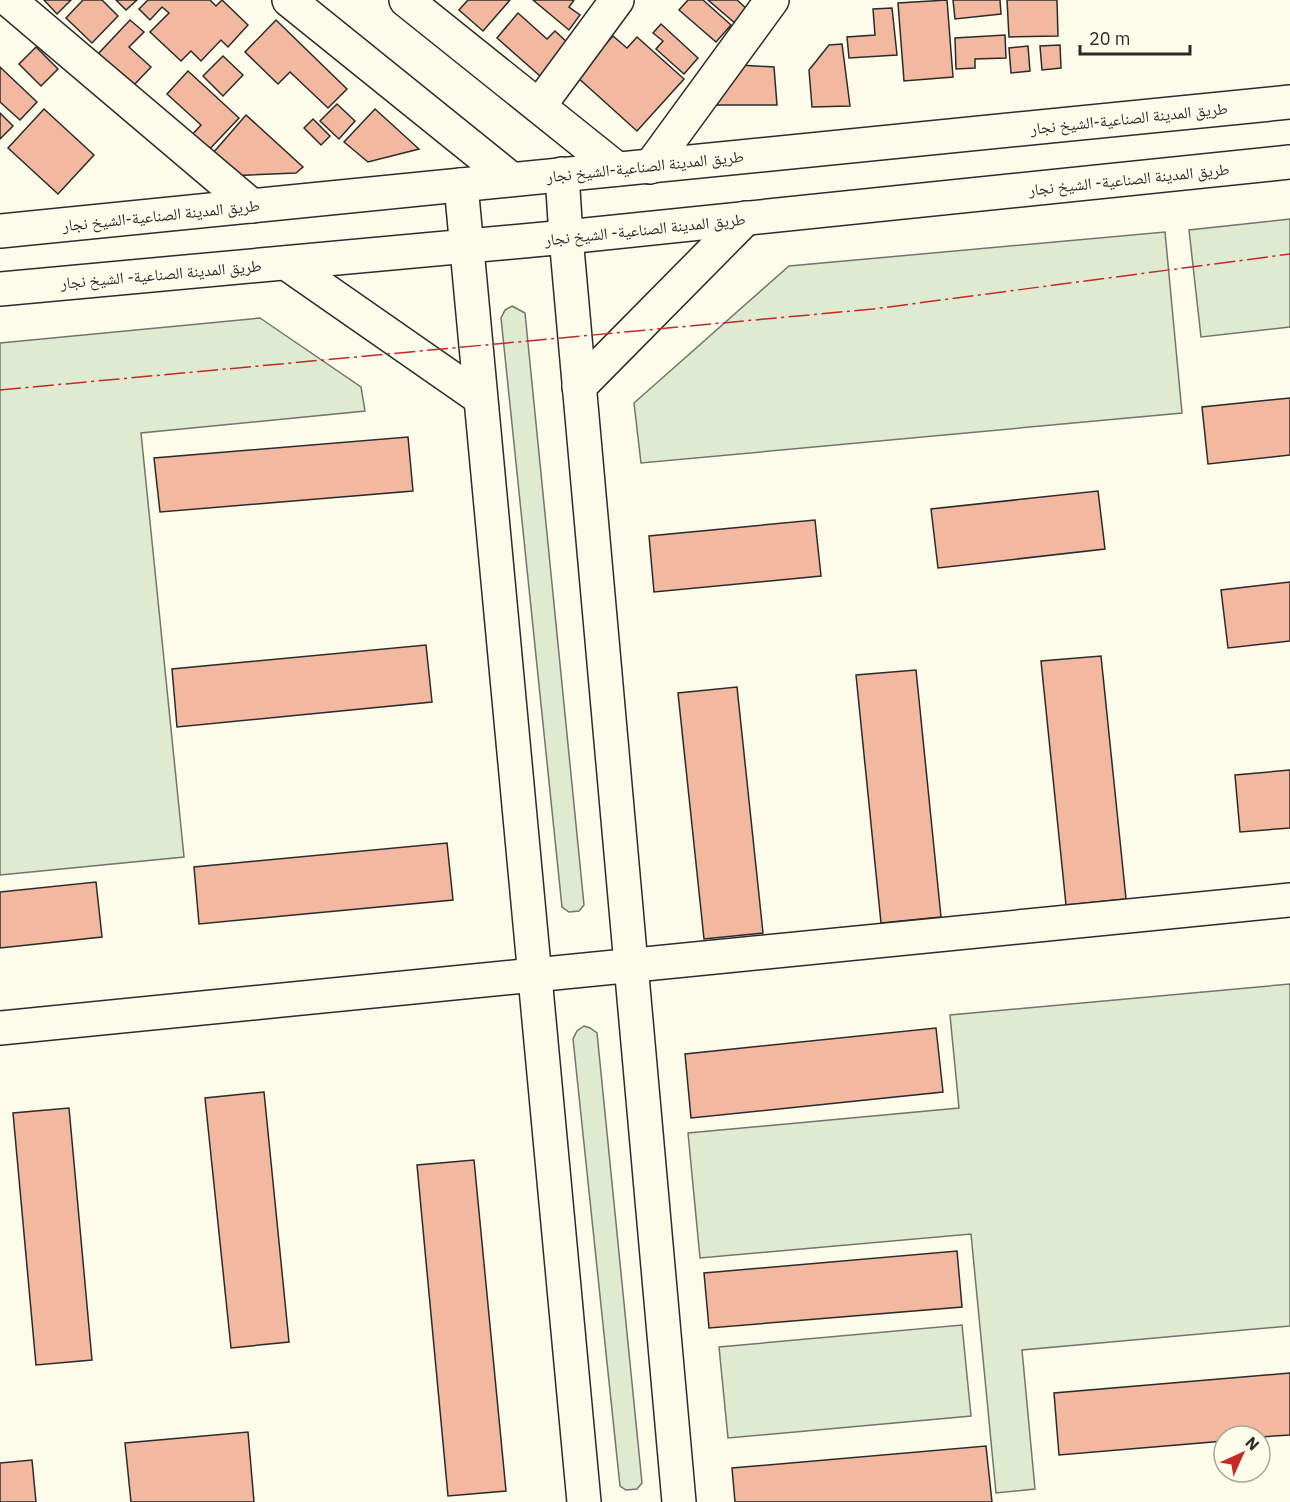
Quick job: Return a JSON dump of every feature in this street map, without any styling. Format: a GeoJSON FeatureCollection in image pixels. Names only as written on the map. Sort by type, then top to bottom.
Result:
{"type":"FeatureCollection","features":[{"type":"Feature","properties":{"kind":"street"},"geometry":{"type":"LineString","coordinates":[[289,0],[511,179]]}},
{"type":"Feature","properties":{"kind":"street"},"geometry":{"type":"LineString","coordinates":[[406,0],[617,169]]}},
{"type":"Feature","properties":{"kind":"street"},"geometry":{"type":"LineString","coordinates":[[539,106],[617,0]]}},
{"type":"Feature","properties":{"kind":"street"},"geometry":{"type":"LineString","coordinates":[[650,167],[772,0]]}},
{"type":"Feature","properties":{"kind":"street"},"geometry":{"type":"LineString","coordinates":[[10,6],[252,206]]}},
{"type":"Feature","properties":{"kind":"street","name":"طريق المدينة الصناعية-الشيخ نجار"},"geometry":{"type":"LineString","coordinates":[[0,231],[1290,102]]}},
{"type":"Feature","properties":{"kind":"street","name":"طريق المدينة الصناعية- الشيخ نجار"},"geometry":{"type":"LineString","coordinates":[[0,289],[566,237],[1290,162]]}},
{"type":"Feature","properties":{"kind":"street"},"geometry":{"type":"LineString","coordinates":[[562,174],[679,1502]]}},
{"type":"Feature","properties":{"kind":"street"},"geometry":{"type":"LineString","coordinates":[[460,185],[584,1502]]}},
{"type":"Feature","properties":{"kind":"street"},"geometry":{"type":"LineString","coordinates":[[579,387],[746,218]]}},
{"type":"Feature","properties":{"kind":"street"},"geometry":{"type":"LineString","coordinates":[[286,263],[480,398]]}},
{"type":"Feature","properties":{"kind":"street"},"geometry":{"type":"LineString","coordinates":[[0,1028],[1290,900]]}},
{"type":"Feature","properties":{"kind":"green space"},"geometry":{"type":"Polygon","coordinates":[[[1290,219],[1290,327],[1201,337],[1189,230],[1290,219]]]}},
{"type":"Feature","properties":{"kind":"green space"},"geometry":{"type":"Polygon","coordinates":[[[1165,232],[1182,413],[641,463],[634,403],[789,266],[1165,232]]]}},
{"type":"Feature","properties":{"kind":"green space"},"geometry":{"type":"Polygon","coordinates":[[[512,306],[525,313],[584,905],[579,911],[569,912],[562,907],[501,318],[505,310],[512,306]]]}},
{"type":"Feature","properties":{"kind":"green space"},"geometry":{"type":"Polygon","coordinates":[[[260,318],[361,387],[365,411],[141,433],[184,857],[0,875],[0,343],[260,318]]]}},
{"type":"Feature","properties":{"kind":"green space"},"geometry":{"type":"Polygon","coordinates":[[[1290,984],[1290,1326],[1022,1350],[1035,1489],[996,1493],[971,1234],[700,1258],[688,1133],[959,1108],[950,1015],[1290,984]]]}},
{"type":"Feature","properties":{"kind":"green space"},"geometry":{"type":"Polygon","coordinates":[[[584,1026],[597,1033],[642,1483],[637,1489],[626,1490],[620,1486],[573,1039],[577,1031],[584,1026]]]}},
{"type":"Feature","properties":{"kind":"green space"},"geometry":{"type":"Polygon","coordinates":[[[962,1325],[971,1416],[728,1438],[719,1347],[962,1325]]]}},
{"type":"Feature","properties":{"kind":"building"},"geometry":{"type":"Polygon","coordinates":[[[44,0],[71,0],[57,14],[44,0]]]}},
{"type":"Feature","properties":{"kind":"building"},"geometry":{"type":"Polygon","coordinates":[[[83,0],[102,0],[118,16],[92,43],[66,18],[83,0]]]}},
{"type":"Feature","properties":{"kind":"building"},"geometry":{"type":"Polygon","coordinates":[[[116,0],[137,0],[126,10],[116,0]]]}},
{"type":"Feature","properties":{"kind":"building"},"geometry":{"type":"Polygon","coordinates":[[[148,0],[210,0],[216,6],[222,0],[248,25],[228,47],[221,40],[201,61],[191,51],[181,61],[150,32],[169,13],[162,7],[150,20],[139,9],[148,0]]]}},
{"type":"Feature","properties":{"kind":"building"},"geometry":{"type":"Polygon","coordinates":[[[468,0],[510,0],[483,31],[459,10],[468,0]]]}},
{"type":"Feature","properties":{"kind":"building"},"geometry":{"type":"Polygon","coordinates":[[[533,0],[574,0],[569,7],[580,15],[569,30],[533,0]]]}},
{"type":"Feature","properties":{"kind":"building"},"geometry":{"type":"Polygon","coordinates":[[[688,0],[703,0],[731,25],[716,42],[679,10],[688,0]]]}},
{"type":"Feature","properties":{"kind":"building"},"geometry":{"type":"Polygon","coordinates":[[[708,0],[737,0],[748,10],[736,24],[708,0]]]}},
{"type":"Feature","properties":{"kind":"building"},"geometry":{"type":"Polygon","coordinates":[[[947,0],[953,77],[904,81],[898,3],[947,0]]]}},
{"type":"Feature","properties":{"kind":"building"},"geometry":{"type":"Polygon","coordinates":[[[953,0],[1000,0],[1001,14],[955,19],[953,0]]]}},
{"type":"Feature","properties":{"kind":"building"},"geometry":{"type":"Polygon","coordinates":[[[1007,0],[1057,0],[1058,36],[1009,37],[1007,0]]]}},
{"type":"Feature","properties":{"kind":"building"},"geometry":{"type":"Polygon","coordinates":[[[892,8],[897,55],[849,58],[847,37],[875,35],[873,9],[892,8]]]}},
{"type":"Feature","properties":{"kind":"building"},"geometry":{"type":"Polygon","coordinates":[[[518,13],[547,39],[555,31],[569,44],[540,76],[497,38],[518,13]]]}},
{"type":"Feature","properties":{"kind":"building"},"geometry":{"type":"Polygon","coordinates":[[[130,20],[144,32],[129,47],[151,67],[133,86],[98,54],[130,20]]]}},
{"type":"Feature","properties":{"kind":"building"},"geometry":{"type":"Polygon","coordinates":[[[276,20],[347,89],[328,108],[290,72],[278,84],[245,52],[276,20]]]}},
{"type":"Feature","properties":{"kind":"building"},"geometry":{"type":"Polygon","coordinates":[[[661,24],[698,58],[684,74],[656,49],[663,41],[653,33],[661,24]]]}},
{"type":"Feature","properties":{"kind":"building"},"geometry":{"type":"Polygon","coordinates":[[[1005,35],[1006,58],[975,59],[975,68],[956,69],[955,38],[1005,35]]]}},
{"type":"Feature","properties":{"kind":"building"},"geometry":{"type":"Polygon","coordinates":[[[613,36],[627,48],[637,37],[684,79],[637,131],[576,76],[613,36]]]}},
{"type":"Feature","properties":{"kind":"building"},"geometry":{"type":"Polygon","coordinates":[[[842,44],[850,106],[812,107],[809,70],[829,45],[842,44]]]}},
{"type":"Feature","properties":{"kind":"building"},"geometry":{"type":"Polygon","coordinates":[[[1060,45],[1061,68],[1042,70],[1040,46],[1060,45]]]}},
{"type":"Feature","properties":{"kind":"building"},"geometry":{"type":"Polygon","coordinates":[[[1028,46],[1030,71],[1011,73],[1009,48],[1028,46]]]}},
{"type":"Feature","properties":{"kind":"building"},"geometry":{"type":"Polygon","coordinates":[[[36,47],[58,69],[41,86],[19,64],[36,47]]]}},
{"type":"Feature","properties":{"kind":"building"},"geometry":{"type":"Polygon","coordinates":[[[223,56],[243,75],[223,96],[203,76],[223,56]]]}},
{"type":"Feature","properties":{"kind":"building"},"geometry":{"type":"Polygon","coordinates":[[[739,65],[774,67],[777,105],[715,105],[739,65]]]}},
{"type":"Feature","properties":{"kind":"building"},"geometry":{"type":"Polygon","coordinates":[[[0,67],[37,102],[20,120],[0,102],[0,67]]]}},
{"type":"Feature","properties":{"kind":"building"},"geometry":{"type":"Polygon","coordinates":[[[188,71],[239,118],[205,154],[189,138],[201,125],[167,94],[188,71]]]}},
{"type":"Feature","properties":{"kind":"building"},"geometry":{"type":"Polygon","coordinates":[[[337,104],[355,121],[339,139],[320,121],[337,104]]]}},
{"type":"Feature","properties":{"kind":"building"},"geometry":{"type":"Polygon","coordinates":[[[44,109],[94,155],[58,194],[8,148],[44,109]]]}},
{"type":"Feature","properties":{"kind":"building"},"geometry":{"type":"Polygon","coordinates":[[[375,109],[419,149],[368,162],[344,142],[375,109]]]}},
{"type":"Feature","properties":{"kind":"building"},"geometry":{"type":"Polygon","coordinates":[[[0,113],[13,126],[0,139],[0,113]]]}},
{"type":"Feature","properties":{"kind":"building"},"geometry":{"type":"Polygon","coordinates":[[[246,115],[303,167],[296,173],[226,176],[207,160],[246,115]]]}},
{"type":"Feature","properties":{"kind":"building"},"geometry":{"type":"Polygon","coordinates":[[[313,119],[330,136],[321,145],[304,128],[313,119]]]}},
{"type":"Feature","properties":{"kind":"building"},"geometry":{"type":"Polygon","coordinates":[[[1290,398],[1290,455],[1208,464],[1202,407],[1290,398]]]}},
{"type":"Feature","properties":{"kind":"building"},"geometry":{"type":"Polygon","coordinates":[[[408,437],[413,491],[160,512],[154,458],[408,437]]]}},
{"type":"Feature","properties":{"kind":"building"},"geometry":{"type":"Polygon","coordinates":[[[1098,491],[1105,549],[938,568],[931,509],[1098,491]]]}},
{"type":"Feature","properties":{"kind":"building"},"geometry":{"type":"Polygon","coordinates":[[[815,520],[821,576],[654,592],[649,536],[815,520]]]}},
{"type":"Feature","properties":{"kind":"building"},"geometry":{"type":"Polygon","coordinates":[[[1290,582],[1290,641],[1228,648],[1221,590],[1290,582]]]}},
{"type":"Feature","properties":{"kind":"building"},"geometry":{"type":"Polygon","coordinates":[[[426,645],[432,702],[177,727],[172,669],[426,645]]]}},
{"type":"Feature","properties":{"kind":"building"},"geometry":{"type":"Polygon","coordinates":[[[1101,656],[1126,899],[1066,905],[1041,661],[1101,656]]]}},
{"type":"Feature","properties":{"kind":"building"},"geometry":{"type":"Polygon","coordinates":[[[916,670],[941,917],[881,923],[856,675],[916,670]]]}},
{"type":"Feature","properties":{"kind":"building"},"geometry":{"type":"Polygon","coordinates":[[[737,687],[763,933],[704,939],[678,693],[737,687]]]}},
{"type":"Feature","properties":{"kind":"building"},"geometry":{"type":"Polygon","coordinates":[[[1290,770],[1290,828],[1240,832],[1235,775],[1290,770]]]}},
{"type":"Feature","properties":{"kind":"building"},"geometry":{"type":"Polygon","coordinates":[[[447,843],[453,900],[199,924],[194,867],[447,843]]]}},
{"type":"Feature","properties":{"kind":"building"},"geometry":{"type":"Polygon","coordinates":[[[96,882],[102,937],[0,948],[0,892],[96,882]]]}},
{"type":"Feature","properties":{"kind":"building"},"geometry":{"type":"Polygon","coordinates":[[[936,1028],[943,1092],[691,1118],[685,1054],[936,1028]]]}},
{"type":"Feature","properties":{"kind":"building"},"geometry":{"type":"Polygon","coordinates":[[[264,1092],[289,1342],[231,1348],[205,1098],[264,1092]]]}},
{"type":"Feature","properties":{"kind":"building"},"geometry":{"type":"Polygon","coordinates":[[[69,1108],[92,1360],[36,1365],[13,1113],[69,1108]]]}},
{"type":"Feature","properties":{"kind":"building"},"geometry":{"type":"Polygon","coordinates":[[[474,1160],[506,1491],[448,1496],[417,1165],[474,1160]]]}},
{"type":"Feature","properties":{"kind":"building"},"geometry":{"type":"Polygon","coordinates":[[[957,1251],[962,1307],[709,1328],[704,1273],[957,1251]]]}},
{"type":"Feature","properties":{"kind":"building"},"geometry":{"type":"Polygon","coordinates":[[[1290,1373],[1290,1435],[1272,1436],[1272,1424],[1212,1424],[1212,1442],[1059,1455],[1054,1393],[1290,1373]]]}},
{"type":"Feature","properties":{"kind":"building"},"geometry":{"type":"Polygon","coordinates":[[[248,1432],[254,1502],[131,1502],[125,1443],[248,1432]]]}},
{"type":"Feature","properties":{"kind":"building"},"geometry":{"type":"Polygon","coordinates":[[[986,1446],[992,1502],[735,1502],[732,1468],[986,1446]]]}},
{"type":"Feature","properties":{"kind":"building"},"geometry":{"type":"Polygon","coordinates":[[[32,1460],[36,1502],[0,1502],[0,1463],[32,1460]]]}},
{"type":"Feature","properties":{"kind":"power"},"geometry":{"type":"LineString","coordinates":[[0,390],[873,309],[1290,254]]}}]}
